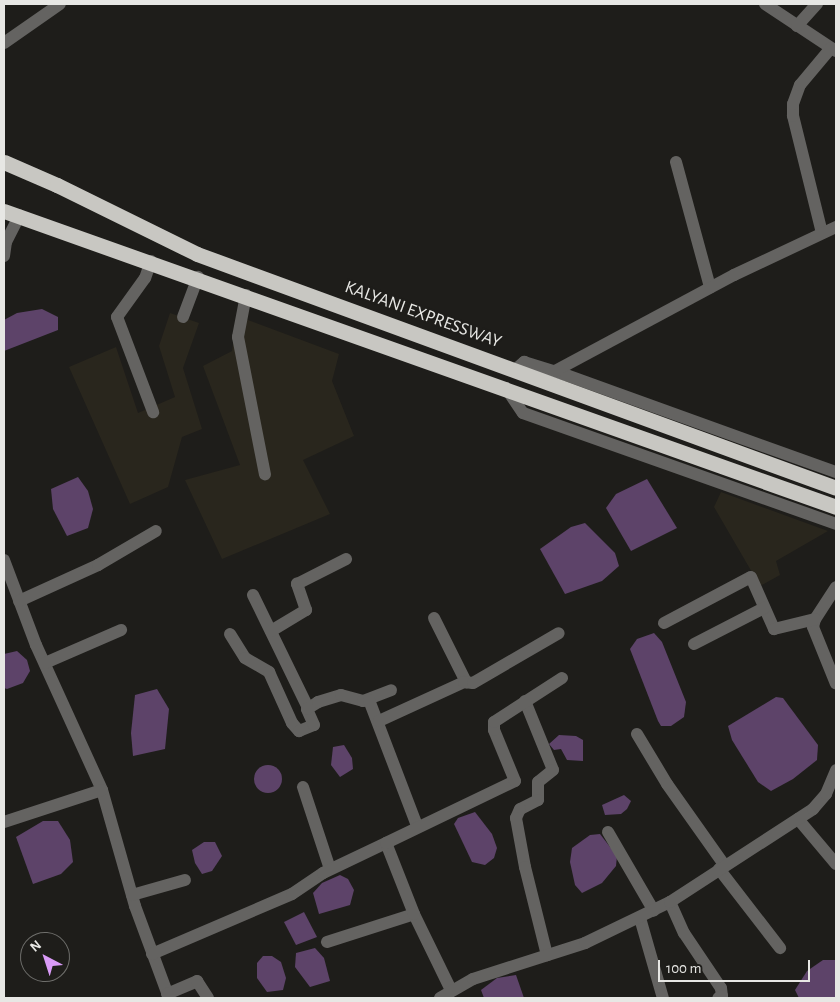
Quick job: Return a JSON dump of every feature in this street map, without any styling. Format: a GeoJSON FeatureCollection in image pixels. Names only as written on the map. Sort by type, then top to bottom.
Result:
{"type":"FeatureCollection","features":[{"type":"Feature","properties":{"kind":"highway","name":"KALYANI EXPRESSWAY"},"geometry":{"type":"LineString","coordinates":[[4,162],[57,185],[197,254],[516,369],[836,488]]}},
{"type":"Feature","properties":{"kind":"highway"},"geometry":{"type":"LineString","coordinates":[[4,211],[246,294],[836,507]]}},
{"type":"Feature","properties":{"kind":"street"},"geometry":{"type":"LineString","coordinates":[[4,43],[60,4]]}},
{"type":"Feature","properties":{"kind":"street"},"geometry":{"type":"LineString","coordinates":[[765,4],[834,49],[800,85],[793,104],[793,116],[822,233]]}},
{"type":"Feature","properties":{"kind":"street"},"geometry":{"type":"LineString","coordinates":[[798,26],[817,4]]}},
{"type":"Feature","properties":{"kind":"street"},"geometry":{"type":"LineString","coordinates":[[676,162],[710,287]]}},
{"type":"Feature","properties":{"kind":"street"},"geometry":{"type":"LineString","coordinates":[[4,256],[6,242],[20,215]]}},
{"type":"Feature","properties":{"kind":"street"},"geometry":{"type":"LineString","coordinates":[[555,371],[710,287],[836,227]]}},
{"type":"Feature","properties":{"kind":"street"},"geometry":{"type":"LineString","coordinates":[[151,261],[145,278],[117,317],[153,412]]}},
{"type":"Feature","properties":{"kind":"street"},"geometry":{"type":"LineString","coordinates":[[183,317],[198,278]]}},
{"type":"Feature","properties":{"kind":"street"},"geometry":{"type":"LineString","coordinates":[[246,294],[238,337],[265,474]]}},
{"type":"Feature","properties":{"kind":"street"},"geometry":{"type":"LineString","coordinates":[[516,369],[524,362],[555,371],[836,472]]}},
{"type":"Feature","properties":{"kind":"street"},"geometry":{"type":"LineString","coordinates":[[506,388],[523,413],[836,524]]}},
{"type":"Feature","properties":{"kind":"street"},"geometry":{"type":"LineString","coordinates":[[19,601],[98,565],[156,531]]}},
{"type":"Feature","properties":{"kind":"street"},"geometry":{"type":"LineString","coordinates":[[271,631],[306,610],[297,584],[346,559]]}},
{"type":"Feature","properties":{"kind":"street"},"geometry":{"type":"LineString","coordinates":[[4,560],[6,575],[102,790],[132,895],[168,996],[197,981],[208,998]]}},
{"type":"Feature","properties":{"kind":"street"},"geometry":{"type":"LineString","coordinates":[[664,623],[751,577],[756,583],[771,626],[776,630],[814,619]]}},
{"type":"Feature","properties":{"kind":"street"},"geometry":{"type":"LineString","coordinates":[[836,587],[814,619],[813,627],[836,684]]}},
{"type":"Feature","properties":{"kind":"street"},"geometry":{"type":"LineString","coordinates":[[230,634],[245,658],[269,672],[297,730],[305,730],[314,725],[308,708],[253,596]]}},
{"type":"Feature","properties":{"kind":"street"},"geometry":{"type":"LineString","coordinates":[[694,644],[764,608]]}},
{"type":"Feature","properties":{"kind":"street"},"geometry":{"type":"LineString","coordinates":[[434,618],[466,682]]}},
{"type":"Feature","properties":{"kind":"street"},"geometry":{"type":"LineString","coordinates":[[45,664],[121,630]]}},
{"type":"Feature","properties":{"kind":"street"},"geometry":{"type":"LineString","coordinates":[[379,721],[466,682],[473,683],[560,633]]}},
{"type":"Feature","properties":{"kind":"street"},"geometry":{"type":"LineString","coordinates":[[152,954],[292,894],[330,869],[515,780],[494,726],[496,718],[562,678]]}},
{"type":"Feature","properties":{"kind":"street"},"geometry":{"type":"LineString","coordinates":[[308,708],[341,695],[360,702],[370,700],[392,690]]}},
{"type":"Feature","properties":{"kind":"street"},"geometry":{"type":"LineString","coordinates":[[370,700],[417,826]]}},
{"type":"Feature","properties":{"kind":"street"},"geometry":{"type":"LineString","coordinates":[[525,701],[554,770],[538,782],[538,800],[520,809],[516,818],[524,867],[547,955]]}},
{"type":"Feature","properties":{"kind":"street"},"geometry":{"type":"LineString","coordinates":[[637,734],[722,868],[780,948]]}},
{"type":"Feature","properties":{"kind":"street"},"geometry":{"type":"LineString","coordinates":[[440,998],[473,979],[585,943],[670,902],[798,819],[822,800],[836,770]]}},
{"type":"Feature","properties":{"kind":"street"},"geometry":{"type":"LineString","coordinates":[[303,787],[330,869]]}},
{"type":"Feature","properties":{"kind":"street"},"geometry":{"type":"LineString","coordinates":[[4,822],[102,790]]}},
{"type":"Feature","properties":{"kind":"street"},"geometry":{"type":"LineString","coordinates":[[798,819],[836,864]]}},
{"type":"Feature","properties":{"kind":"street"},"geometry":{"type":"LineString","coordinates":[[608,832],[654,911]]}},
{"type":"Feature","properties":{"kind":"street"},"geometry":{"type":"LineString","coordinates":[[386,843],[414,914],[451,990]]}},
{"type":"Feature","properties":{"kind":"street"},"geometry":{"type":"LineString","coordinates":[[132,895],[185,880]]}},
{"type":"Feature","properties":{"kind":"street"},"geometry":{"type":"LineString","coordinates":[[670,902],[684,934],[722,988],[722,996],[718,998]]}},
{"type":"Feature","properties":{"kind":"street"},"geometry":{"type":"LineString","coordinates":[[327,942],[414,914]]}},
{"type":"Feature","properties":{"kind":"street"},"geometry":{"type":"LineString","coordinates":[[640,918],[663,998]]}},
{"type":"Feature","properties":{"kind":"shaded area"},"geometry":{"type":"Polygon","coordinates":[[[42,309],[58,317],[58,330],[4,351],[4,320],[17,313],[42,309]]]}},
{"type":"Feature","properties":{"kind":"shaded area"},"geometry":{"type":"Polygon","coordinates":[[[170,313],[199,323],[183,368],[202,429],[182,437],[168,487],[130,504],[69,367],[116,347],[138,413],[175,397],[159,346],[170,313]]]}},
{"type":"Feature","properties":{"kind":"shaded area"},"geometry":{"type":"Polygon","coordinates":[[[237,316],[339,354],[332,381],[354,436],[303,460],[330,514],[222,559],[185,480],[240,465],[203,366],[232,351],[237,316]]]}},
{"type":"Feature","properties":{"kind":"shaded area"},"geometry":{"type":"Polygon","coordinates":[[[78,477],[88,491],[93,509],[88,528],[67,536],[53,509],[51,489],[78,477]]]}},
{"type":"Feature","properties":{"kind":"shaded area"},"geometry":{"type":"Polygon","coordinates":[[[647,479],[677,528],[631,551],[606,508],[616,494],[647,479]]]}},
{"type":"Feature","properties":{"kind":"shaded area"},"geometry":{"type":"Polygon","coordinates":[[[721,492],[828,531],[776,561],[780,575],[760,586],[714,507],[721,492]]]}},
{"type":"Feature","properties":{"kind":"shaded area"},"geometry":{"type":"Polygon","coordinates":[[[585,523],[615,553],[619,566],[602,581],[565,594],[540,549],[571,527],[585,523]]]}},
{"type":"Feature","properties":{"kind":"shaded area"},"geometry":{"type":"Polygon","coordinates":[[[654,633],[662,642],[686,702],[684,717],[671,726],[661,726],[658,721],[630,649],[637,639],[654,633]]]}},
{"type":"Feature","properties":{"kind":"shaded area"},"geometry":{"type":"Polygon","coordinates":[[[17,651],[27,660],[30,671],[23,683],[7,689],[4,688],[4,654],[17,651]]]}},
{"type":"Feature","properties":{"kind":"shaded area"},"geometry":{"type":"Polygon","coordinates":[[[157,689],[169,709],[165,749],[133,756],[131,733],[135,695],[157,689]]]}},
{"type":"Feature","properties":{"kind":"shaded area"},"geometry":{"type":"Polygon","coordinates":[[[776,697],[783,698],[818,745],[817,760],[793,779],[771,791],[758,782],[732,740],[728,726],[776,697]]]}},
{"type":"Feature","properties":{"kind":"shaded area"},"geometry":{"type":"Polygon","coordinates":[[[559,735],[576,736],[583,740],[583,761],[567,760],[561,749],[554,750],[549,744],[559,735]]]}},
{"type":"Feature","properties":{"kind":"shaded area"},"geometry":{"type":"Polygon","coordinates":[[[344,745],[352,758],[353,769],[340,777],[331,765],[333,747],[344,745]]]}},
{"type":"Feature","properties":{"kind":"shaded area"},"geometry":{"type":"Polygon","coordinates":[[[268,765],[278,769],[282,779],[278,789],[268,793],[258,789],[254,779],[258,769],[268,765]]]}},
{"type":"Feature","properties":{"kind":"shaded area"},"geometry":{"type":"Polygon","coordinates":[[[624,795],[631,801],[627,809],[621,814],[605,815],[602,805],[624,795]]]}},
{"type":"Feature","properties":{"kind":"shaded area"},"geometry":{"type":"Polygon","coordinates":[[[475,812],[492,834],[497,848],[494,858],[485,865],[472,862],[454,824],[458,818],[475,812]]]}},
{"type":"Feature","properties":{"kind":"shaded area"},"geometry":{"type":"Polygon","coordinates":[[[43,821],[58,821],[70,840],[73,862],[61,874],[33,884],[16,837],[43,821]]]}},
{"type":"Feature","properties":{"kind":"shaded area"},"geometry":{"type":"Polygon","coordinates":[[[600,834],[617,856],[616,866],[602,883],[582,893],[575,885],[570,862],[572,848],[590,835],[600,834]]]}},
{"type":"Feature","properties":{"kind":"shaded area"},"geometry":{"type":"Polygon","coordinates":[[[204,842],[215,842],[222,856],[212,871],[202,874],[195,863],[192,850],[204,842]]]}},
{"type":"Feature","properties":{"kind":"shaded area"},"geometry":{"type":"Polygon","coordinates":[[[340,875],[348,879],[354,890],[350,905],[319,914],[313,893],[322,883],[340,875]]]}},
{"type":"Feature","properties":{"kind":"shaded area"},"geometry":{"type":"Polygon","coordinates":[[[304,912],[317,937],[296,945],[284,922],[304,912]]]}},
{"type":"Feature","properties":{"kind":"shaded area"},"geometry":{"type":"Polygon","coordinates":[[[315,948],[324,958],[330,981],[310,987],[295,967],[296,953],[315,948]]]}},
{"type":"Feature","properties":{"kind":"shaded area"},"geometry":{"type":"Polygon","coordinates":[[[263,956],[272,956],[281,962],[286,978],[283,990],[267,992],[257,978],[257,963],[263,956]]]}},
{"type":"Feature","properties":{"kind":"shaded area"},"geometry":{"type":"Polygon","coordinates":[[[823,960],[836,960],[836,998],[799,998],[795,990],[807,971],[823,960]]]}},
{"type":"Feature","properties":{"kind":"shaded area"},"geometry":{"type":"Polygon","coordinates":[[[516,975],[524,998],[484,998],[481,990],[497,978],[516,975]]]}}]}
